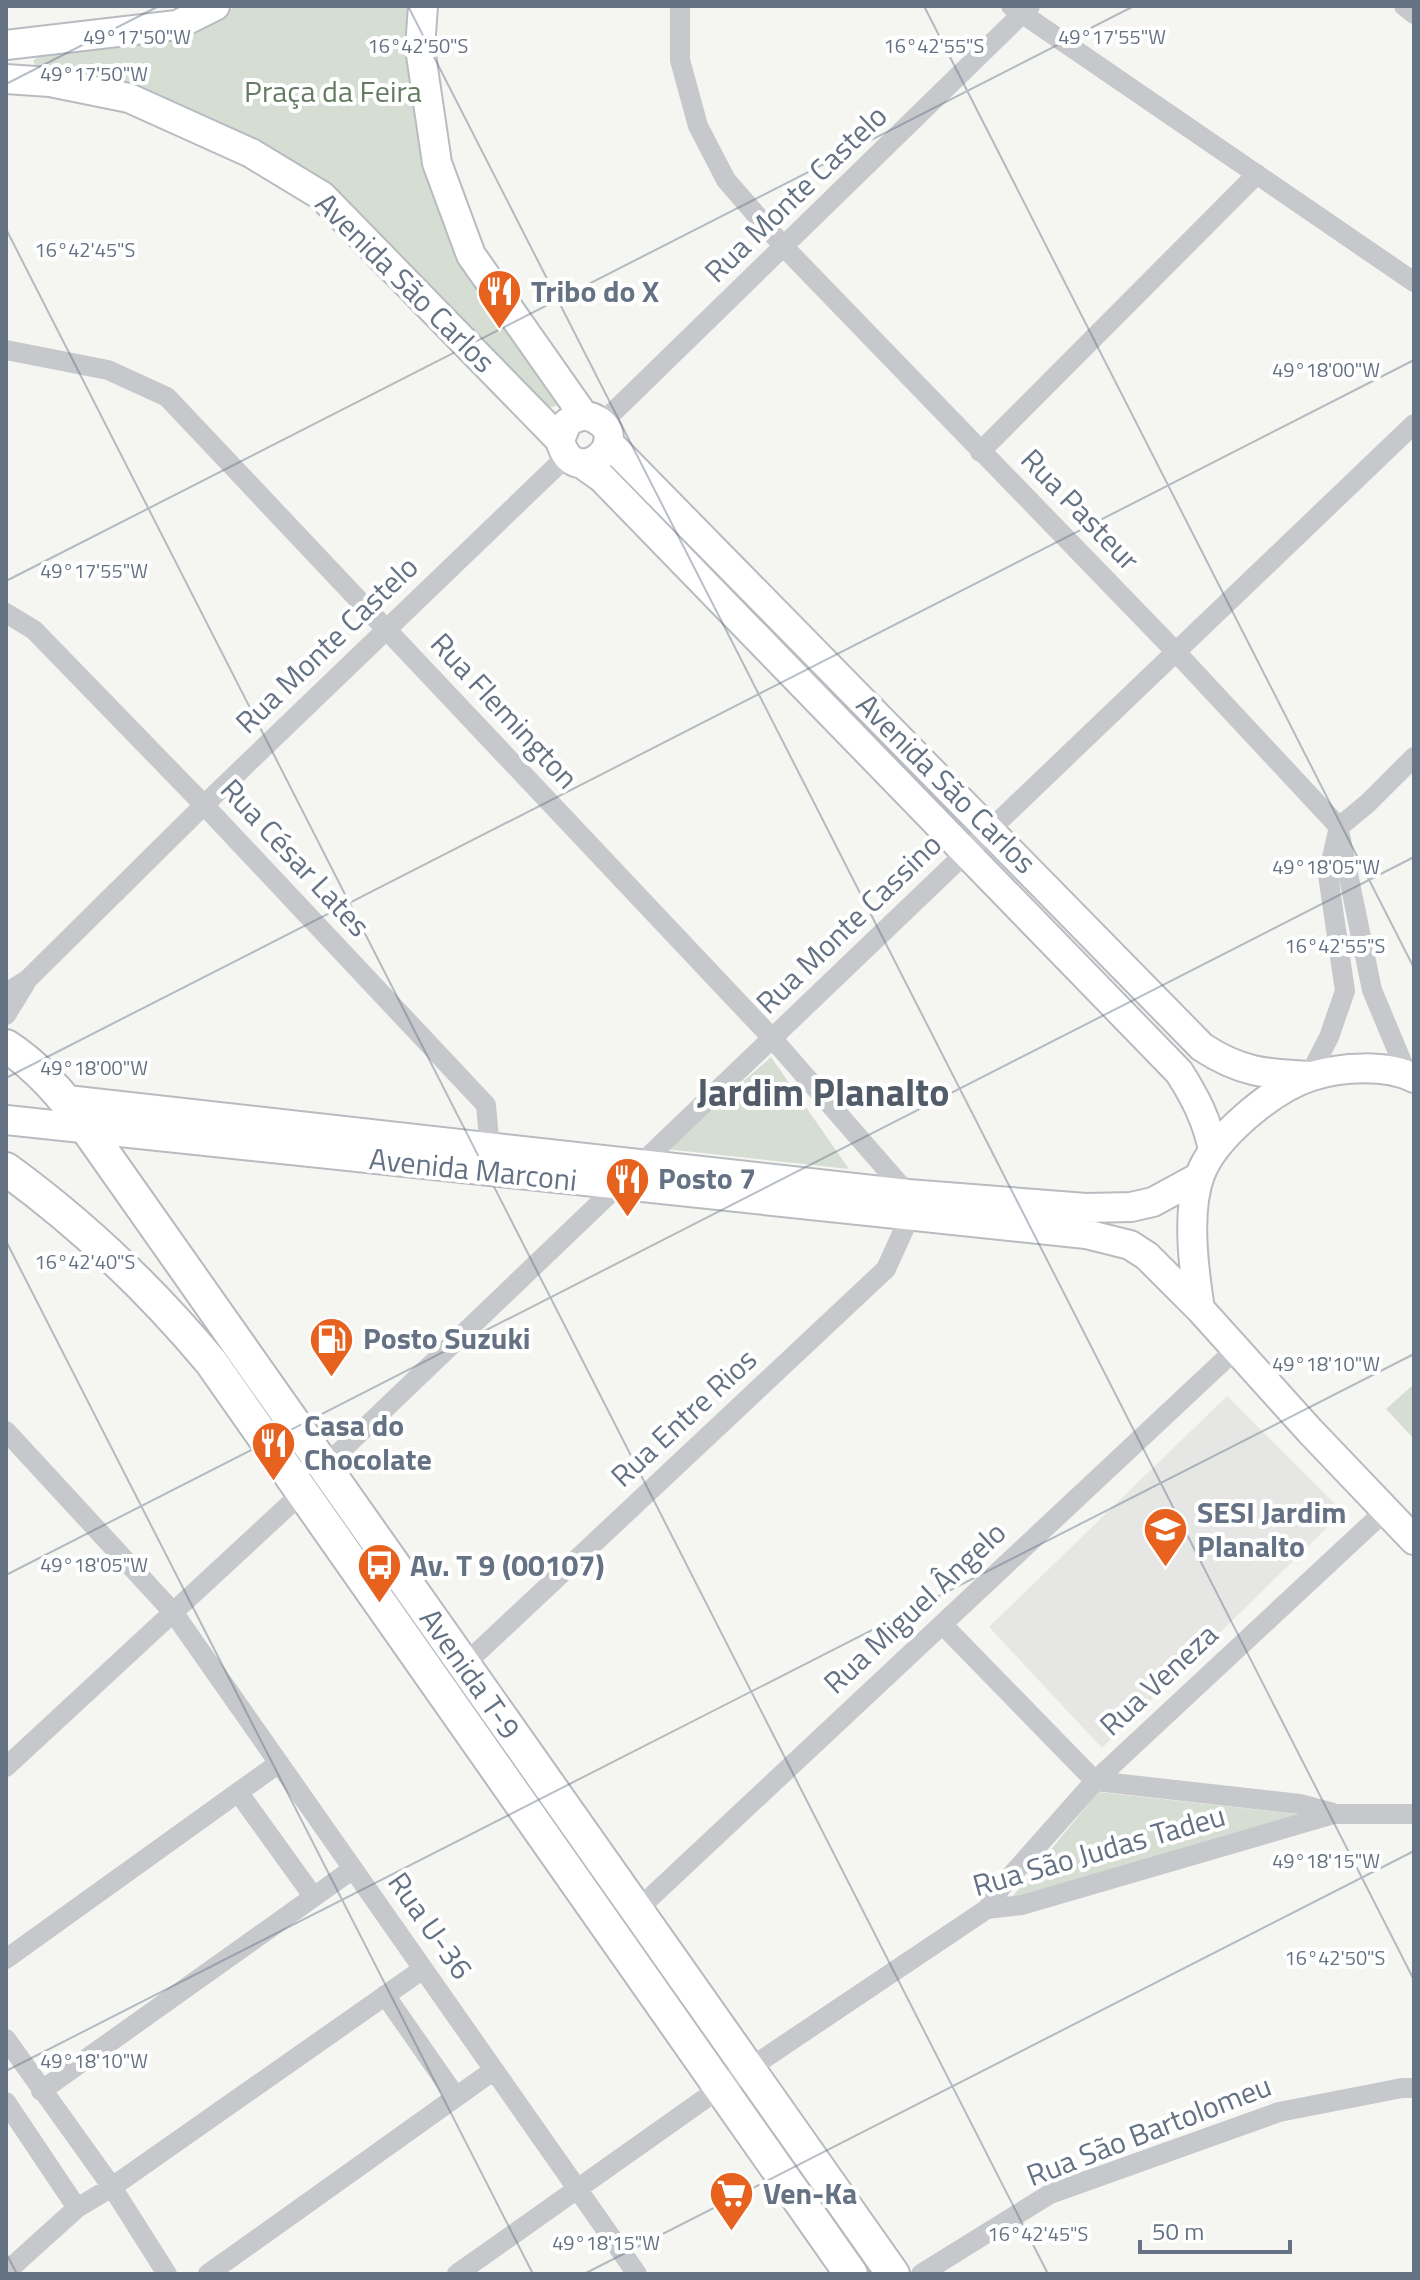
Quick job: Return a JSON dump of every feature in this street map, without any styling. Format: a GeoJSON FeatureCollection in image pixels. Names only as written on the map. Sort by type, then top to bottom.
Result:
{"type":"FeatureCollection","features":[{"type":"Feature","properties":{"kind":"main road","name":"Avenida T-9"},"geometry":{"type":"LineString","coordinates":[[6,1046],[67,1100],[893,2274]]}},
{"type":"Feature","properties":{"kind":"main road","name":"Avenida T-9"},"geometry":{"type":"LineString","coordinates":[[6,1169],[89,1234],[139,1281],[211,1362],[851,2274]]}},
{"type":"Feature","properties":{"kind":"street"},"geometry":{"type":"LineString","coordinates":[[6,45],[177,25],[215,6]]}},
{"type":"Feature","properties":{"kind":"street","name":"Avenida São Carlos"},"geometry":{"type":"LineString","coordinates":[[423,6],[420,48],[437,163],[471,255],[598,427],[1202,1047],[1244,1070],[1309,1076]]}},
{"type":"Feature","properties":{"kind":"street","name":"Rua Pasteur"},"geometry":{"type":"LineString","coordinates":[[680,6],[680,60],[698,126],[726,180],[784,247],[1176,652],[1339,827]]}},
{"type":"Feature","properties":{"kind":"street"},"geometry":{"type":"LineString","coordinates":[[1404,6],[1414,14]]}},
{"type":"Feature","properties":{"kind":"street"},"geometry":{"type":"LineString","coordinates":[[1022,9],[1414,282]]}},
{"type":"Feature","properties":{"kind":"street","name":"Rua Monte Castelo"},"geometry":{"type":"LineString","coordinates":[[598,427],[1022,9]]}},
{"type":"Feature","properties":{"kind":"street","name":"Avenida São Carlos"},"geometry":{"type":"LineString","coordinates":[[6,79],[50,82],[129,98],[251,153],[322,196],[569,453],[602,478],[1179,1072],[1208,1125],[1213,1150]]}},
{"type":"Feature","properties":{"kind":"street"},"geometry":{"type":"LineString","coordinates":[[980,452],[1257,174]]}},
{"type":"Feature","properties":{"kind":"street","name":"Rua Flemington"},"geometry":{"type":"LineString","coordinates":[[6,350],[108,370],[167,397],[772,1038],[909,1205]]}},
{"type":"Feature","properties":{"kind":"street"},"geometry":{"type":"LineString","coordinates":[[567,423],[598,427],[604,454],[593,462],[569,453],[567,423]]}},
{"type":"Feature","properties":{"kind":"street","name":"Rua Monte Cassino"},"geometry":{"type":"LineString","coordinates":[[325,1466],[1414,424]]}},
{"type":"Feature","properties":{"kind":"street","name":"Rua Monte Castelo"},"geometry":{"type":"LineString","coordinates":[[6,993],[27,980],[569,453]]}},
{"type":"Feature","properties":{"kind":"street","name":"Rua César Lates"},"geometry":{"type":"LineString","coordinates":[[6,613],[34,630],[204,805],[486,1105],[491,1159]]}},
{"type":"Feature","properties":{"kind":"street"},"geometry":{"type":"LineString","coordinates":[[1309,1076],[1329,1037],[1345,991],[1328,875],[1339,827],[1414,757]]}},
{"type":"Feature","properties":{"kind":"street"},"geometry":{"type":"LineString","coordinates":[[1339,827],[1372,990],[1410,1076]]}},
{"type":"Feature","properties":{"kind":"street","name":"Rua Monte Castelo"},"geometry":{"type":"LineString","coordinates":[[6,1015],[27,980]]}},
{"type":"Feature","properties":{"kind":"street"},"geometry":{"type":"LineString","coordinates":[[1345,991],[1372,990]]}},
{"type":"Feature","properties":{"kind":"street"},"geometry":{"type":"LineString","coordinates":[[1179,1072],[1202,1047]]}},
{"type":"Feature","properties":{"kind":"street"},"geometry":{"type":"LineString","coordinates":[[1200,1309],[1192,1226],[1199,1177],[1213,1150],[1257,1107],[1309,1076],[1357,1069],[1410,1076]]}},
{"type":"Feature","properties":{"kind":"street","name":"Avenida Marconi"},"geometry":{"type":"LineString","coordinates":[[67,1100],[491,1159],[618,1186],[909,1205],[1086,1221],[1153,1202],[1199,1177]]}},
{"type":"Feature","properties":{"kind":"street","name":"Avenida Marconi"},"geometry":{"type":"LineString","coordinates":[[6,1120],[87,1129],[491,1159],[641,1163],[909,1205]]}},
{"type":"Feature","properties":{"kind":"street","name":"Rua Entre Rios"},"geometry":{"type":"LineString","coordinates":[[464,1665],[886,1269],[909,1205]]}},
{"type":"Feature","properties":{"kind":"street","name":"Avenida Marconi"},"geometry":{"type":"LineString","coordinates":[[1086,1221],[1147,1256],[1414,1540]]}},
{"type":"Feature","properties":{"kind":"street","name":"Rua Miguel Ângelo"},"geometry":{"type":"LineString","coordinates":[[636,1911],[1235,1350]]}},
{"type":"Feature","properties":{"kind":"street","name":"Rua U-36"},"geometry":{"type":"LineString","coordinates":[[6,1431],[173,1612],[637,2274]]}},
{"type":"Feature","properties":{"kind":"street"},"geometry":{"type":"LineString","coordinates":[[6,1767],[302,1493]]}},
{"type":"Feature","properties":{"kind":"street","name":"Rua Veneza"},"geometry":{"type":"LineString","coordinates":[[987,1909],[1002,1886],[1095,1781],[1386,1510]]}},
{"type":"Feature","properties":{"kind":"street"},"geometry":{"type":"LineString","coordinates":[[942,1624],[1095,1781],[1300,1804],[1334,1814]]}},
{"type":"Feature","properties":{"kind":"street"},"geometry":{"type":"LineString","coordinates":[[6,1959],[279,1763]]}},
{"type":"Feature","properties":{"kind":"street"},"geometry":{"type":"LineString","coordinates":[[238,1792],[313,1896]]}},
{"type":"Feature","properties":{"kind":"street","name":"Rua São Judas Tadeu"},"geometry":{"type":"LineString","coordinates":[[457,2274],[481,2267],[577,2189],[747,2069],[987,1909],[1022,1905],[1334,1814],[1414,1814]]}},
{"type":"Feature","properties":{"kind":"street"},"geometry":{"type":"LineString","coordinates":[[41,2091],[353,1869]]}},
{"type":"Feature","properties":{"kind":"street"},"geometry":{"type":"LineString","coordinates":[[8,2265],[77,2208],[112,2187],[423,1969]]}},
{"type":"Feature","properties":{"kind":"street"},"geometry":{"type":"LineString","coordinates":[[385,1995],[456,2097]]}},
{"type":"Feature","properties":{"kind":"street"},"geometry":{"type":"LineString","coordinates":[[6,2039],[112,2187],[167,2274]]}},
{"type":"Feature","properties":{"kind":"street"},"geometry":{"type":"LineString","coordinates":[[208,2274],[494,2070]]}},
{"type":"Feature","properties":{"kind":"street","name":"Rua São Bartolomeu"},"geometry":{"type":"LineString","coordinates":[[921,2274],[1050,2194],[1279,2112],[1414,2088]]}},
{"type":"Feature","properties":{"kind":"street"},"geometry":{"type":"LineString","coordinates":[[6,2102],[77,2208]]}},
{"type":"Feature","properties":{"kind":"shaded area","name":"SESI Jardim Planalto"},"geometry":{"type":"Polygon","coordinates":[[[1227,1396],[1343,1512],[1102,1748],[989,1627],[1227,1396]]]}},
{"type":"Feature","properties":{"kind":"green space","name":"Praça da Feira"},"geometry":{"type":"Polygon","coordinates":[[[238,6],[414,6],[430,165],[557,395],[556,406],[545,409],[331,192],[40,72],[33,61],[44,51],[178,34],[238,6]]]}},
{"type":"Feature","properties":{"kind":"green space"},"geometry":{"type":"Polygon","coordinates":[[[771,1057],[849,1169],[666,1149],[771,1057]]]}},
{"type":"Feature","properties":{"kind":"green space"},"geometry":{"type":"Polygon","coordinates":[[[1414,1384],[1414,1439],[1386,1409],[1414,1384]]]}},
{"type":"Feature","properties":{"kind":"green space"},"geometry":{"type":"Polygon","coordinates":[[[1098,1792],[1314,1816],[1008,1902],[1098,1792]]]}},
{"type":"Feature","properties":{"kind":"place","name":"Tribo do X"},"geometry":{"type":"Point","coordinates":[500,331]}},
{"type":"Feature","properties":{"kind":"place","name":"Posto 7"},"geometry":{"type":"Point","coordinates":[627,1218]}},
{"type":"Feature","properties":{"kind":"place","name":"Posto Suzuki"},"geometry":{"type":"Point","coordinates":[332,1378]}},
{"type":"Feature","properties":{"kind":"place","name":"Casa do Chocolate"},"geometry":{"type":"Point","coordinates":[273,1482]}},
{"type":"Feature","properties":{"kind":"place","name":"SESI Jardim Planalto"},"geometry":{"type":"Point","coordinates":[1166,1569]}},
{"type":"Feature","properties":{"kind":"place","name":"Av. T 9 (00107)"},"geometry":{"type":"Point","coordinates":[379,1605]}},
{"type":"Feature","properties":{"kind":"place","name":"Ven-Ka"},"geometry":{"type":"Point","coordinates":[732,2233]}},
{"type":"Feature","properties":{"kind":"district","name":"Jardim Planalto"},"geometry":{"type":"Point","coordinates":[823,1093]}}]}
